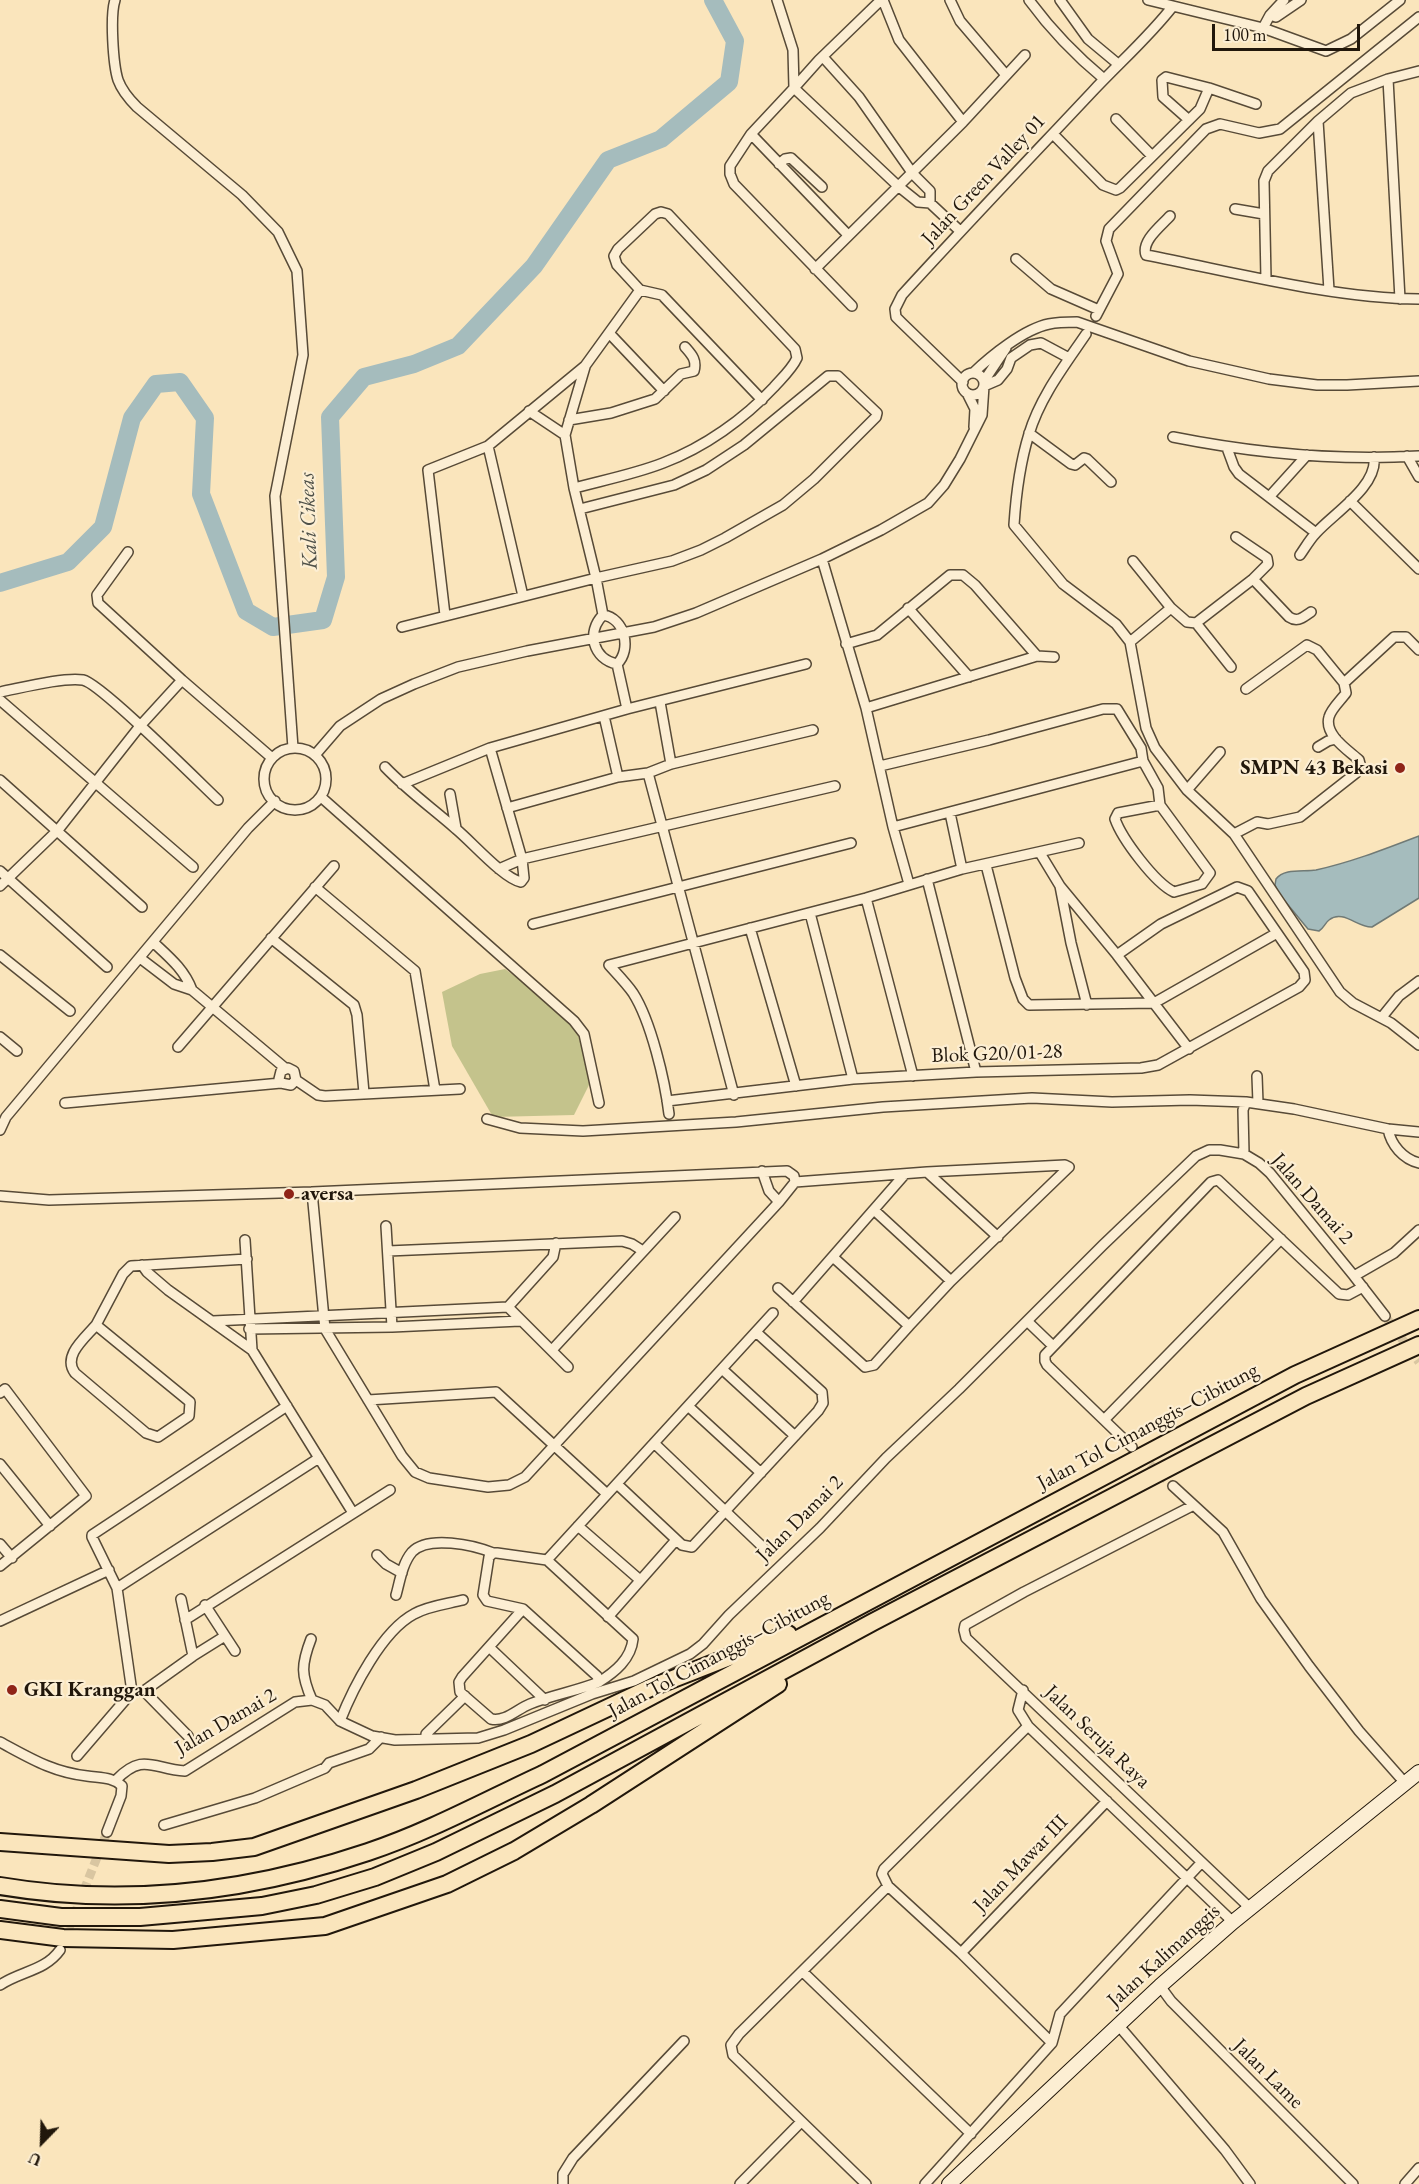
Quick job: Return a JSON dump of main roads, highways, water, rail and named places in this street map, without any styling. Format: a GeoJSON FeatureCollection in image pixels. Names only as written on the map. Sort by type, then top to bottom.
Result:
{"type":"FeatureCollection","features":[{"type":"Feature","properties":{"kind":"highway","name":"Jalan Tol Cimanggis–Cibitung"},"geometry":{"type":"LineString","coordinates":[[0,1886],[34,1892],[76,1895],[141,1896],[192,1893],[256,1882],[369,1852],[426,1829],[543,1774],[1295,1375],[1419,1319]]}},
{"type":"Feature","properties":{"kind":"highway","name":"Jalan Tol Cimanggis–Cibitung"},"geometry":{"type":"LineString","coordinates":[[0,1909],[61,1917],[140,1917],[262,1906],[316,1895],[375,1877],[436,1852],[555,1794],[873,1622],[1306,1396],[1419,1345]]}},
{"type":"Feature","properties":{"kind":"highway"},"geometry":{"type":"LineString","coordinates":[[0,1842],[169,1854],[254,1847],[416,1790],[531,1744],[651,1688],[866,1602]]}},
{"type":"Feature","properties":{"kind":"highway"},"geometry":{"type":"LineString","coordinates":[[0,1930],[63,1938],[173,1940],[325,1926],[447,1884],[514,1851],[591,1805],[873,1622]]}},
{"type":"Feature","properties":{"kind":"main road","name":"Jalan Kalimanggis"},"geometry":{"type":"LineString","coordinates":[[949,2184],[1160,1986],[1233,1922],[1419,1772]]}},
{"type":"Feature","properties":{"kind":"water"},"geometry":{"type":"Polygon","coordinates":[[[1419,836],[1419,898],[1372,927],[1345,918],[1334,917],[1319,931],[1308,929],[1279,894],[1275,885],[1276,879],[1284,873],[1329,867],[1419,836]]]}},
{"type":"Feature","properties":{"kind":"waterway","name":"Kali Cikeas"},"geometry":{"type":"LineString","coordinates":[[0,583],[68,562],[103,527],[132,418],[156,384],[180,382],[205,418],[201,494],[246,611],[273,627],[323,620],[336,577],[330,417],[364,377],[414,364],[458,346],[534,266],[608,160],[661,139],[729,82],[735,41],[713,0]]}},
{"type":"Feature","properties":{"kind":"tunnel"},"geometry":{"type":"LineString","coordinates":[[1385,1316],[1419,1362]]}},
{"type":"Feature","properties":{"kind":"tunnel"},"geometry":{"type":"LineString","coordinates":[[1140,1455],[1173,1486]]}},
{"type":"Feature","properties":{"kind":"tunnel"},"geometry":{"type":"LineString","coordinates":[[64,1941],[107,1832]]}},
{"type":"Feature","properties":{"kind":"place","name":"SMPN 43 Bekasi"},"geometry":{"type":"Point","coordinates":[1400,768]}},
{"type":"Feature","properties":{"kind":"place","name":"aversa"},"geometry":{"type":"Point","coordinates":[289,1194]}},
{"type":"Feature","properties":{"kind":"place","name":"GKI Kranggan"},"geometry":{"type":"Point","coordinates":[12,1690]}}]}
